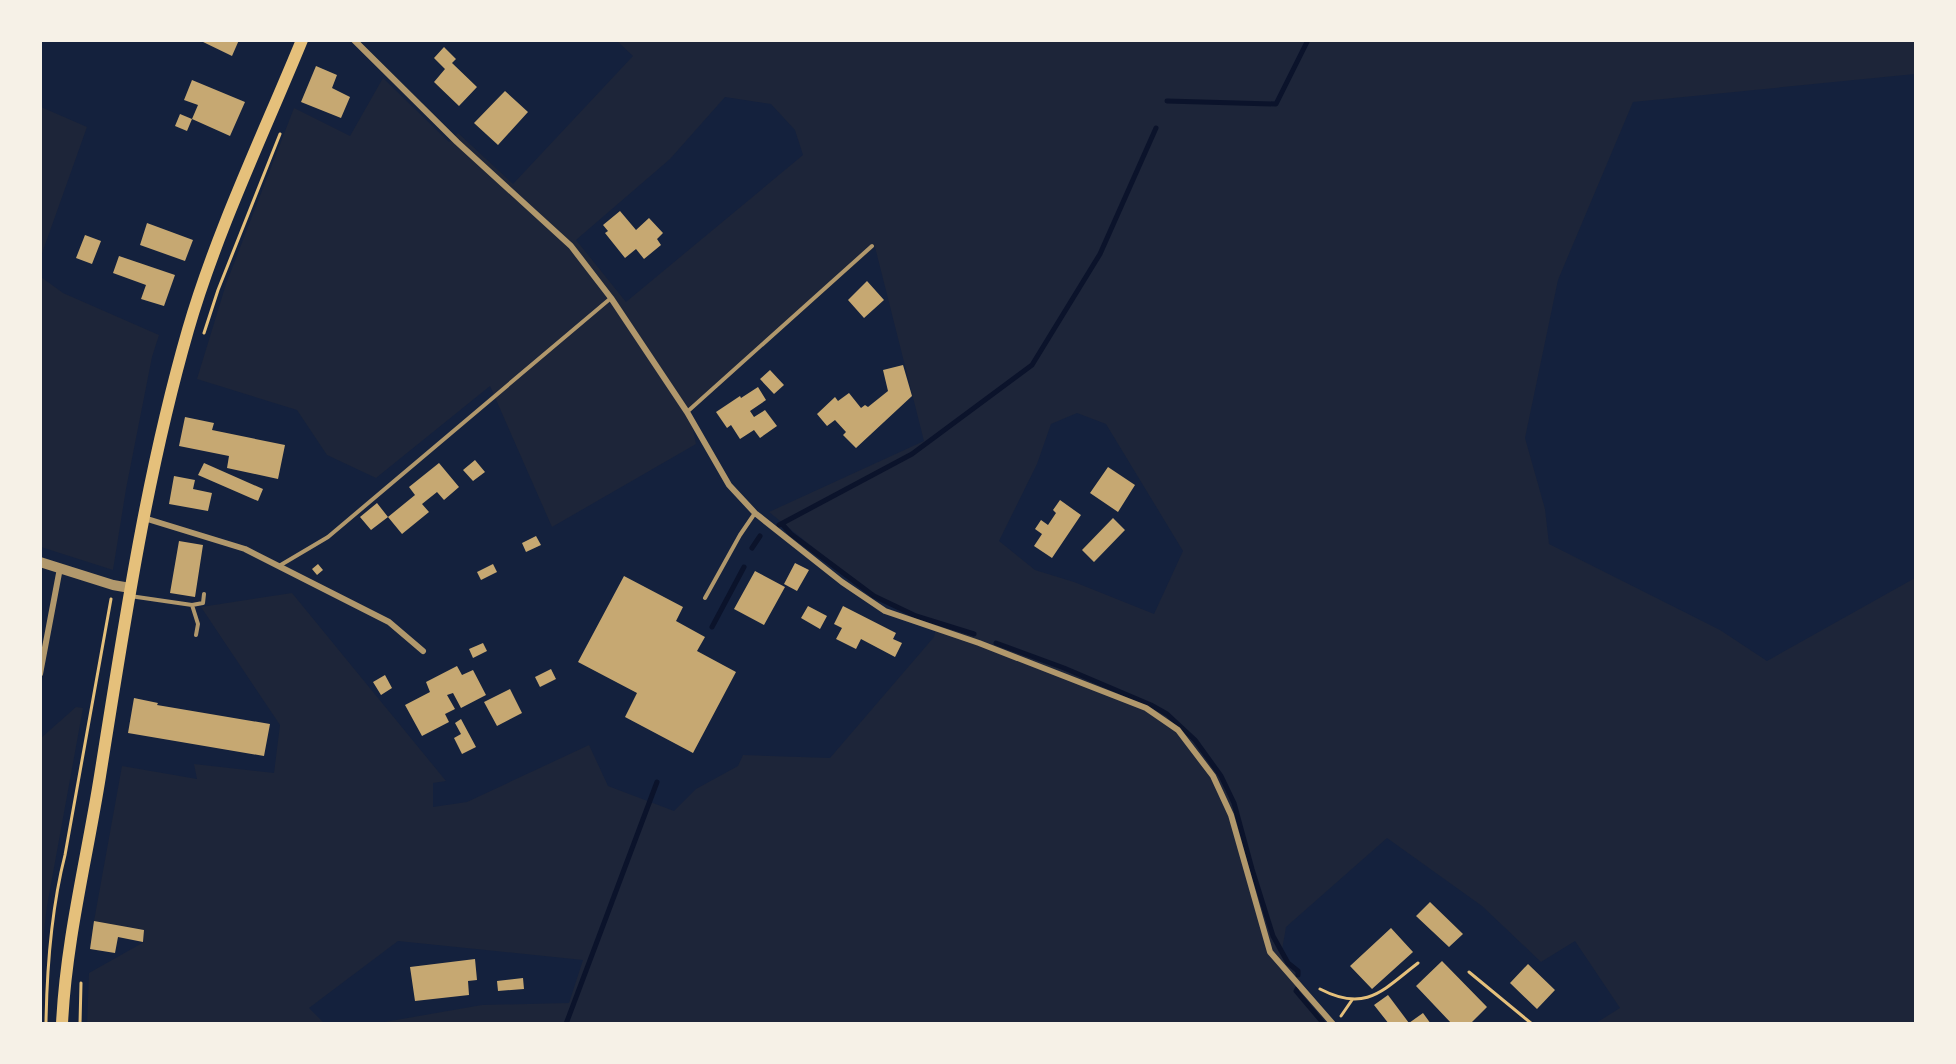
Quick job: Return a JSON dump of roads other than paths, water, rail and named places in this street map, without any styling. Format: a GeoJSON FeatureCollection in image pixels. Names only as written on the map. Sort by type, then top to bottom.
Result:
{"type":"FeatureCollection","features":[{"type":"Feature","properties":{"kind":"main road"},"geometry":{"type":"LineString","coordinates":[[62,1023],[75,917],[142,518],[155,456],[188,329],[213,256],[302,40]]}},
{"type":"Feature","properties":{"kind":"street"},"geometry":{"type":"LineString","coordinates":[[354,40],[457,142],[571,246],[610,298],[687,412],[729,485],[755,513],[842,582],[885,611],[979,644],[1146,708],[1178,730],[1213,776],[1231,815],[1270,952],[1335,1023]]}},
{"type":"Feature","properties":{"kind":"street"},"geometry":{"type":"LineString","coordinates":[[142,518],[245,549],[389,622],[423,651]]}},
{"type":"Feature","properties":{"kind":"street"},"geometry":{"type":"LineString","coordinates":[[40,562],[130,592]]}},
{"type":"Feature","properties":{"kind":"street"},"geometry":{"type":"LineString","coordinates":[[40,674],[60,568]]}},
{"type":"Feature","properties":{"kind":"lane"},"geometry":{"type":"LineString","coordinates":[[687,412],[872,246]]}},
{"type":"Feature","properties":{"kind":"lane"},"geometry":{"type":"LineString","coordinates":[[279,567],[328,537],[610,298]]}},
{"type":"Feature","properties":{"kind":"lane"},"geometry":{"type":"LineString","coordinates":[[705,598],[755,513]]}},
{"type":"Feature","properties":{"kind":"lane"},"geometry":{"type":"LineString","coordinates":[[130,592],[192,605],[202,603],[204,594]]}},
{"type":"Feature","properties":{"kind":"lane"},"geometry":{"type":"LineString","coordinates":[[192,605],[198,624],[196,636]]}},
{"type":"Feature","properties":{"kind":"waterway"},"geometry":{"type":"LineString","coordinates":[[1167,101],[1276,104],[1308,40]]}},
{"type":"Feature","properties":{"kind":"waterway"},"geometry":{"type":"LineString","coordinates":[[779,525],[912,454],[1032,365],[1100,254],[1156,128]]}},
{"type":"Feature","properties":{"kind":"waterway"},"geometry":{"type":"LineString","coordinates":[[782,524],[791,534],[874,596],[916,616],[974,634]]}},
{"type":"Feature","properties":{"kind":"waterway"},"geometry":{"type":"LineString","coordinates":[[752,548],[760,536]]}},
{"type":"Feature","properties":{"kind":"waterway"},"geometry":{"type":"LineString","coordinates":[[712,627],[744,567]]}},
{"type":"Feature","properties":{"kind":"waterway"},"geometry":{"type":"LineString","coordinates":[[996,643],[1064,668],[1151,705],[1167,714],[1195,740],[1221,776],[1234,803],[1273,936],[1288,963],[1298,971],[1298,975]]}},
{"type":"Feature","properties":{"kind":"waterway"},"geometry":{"type":"LineString","coordinates":[[566,1024],[657,782]]}},
{"type":"Feature","properties":{"kind":"waterway"},"geometry":{"type":"LineString","coordinates":[[1297,989],[1296,991],[1324,1024]]}}]}
